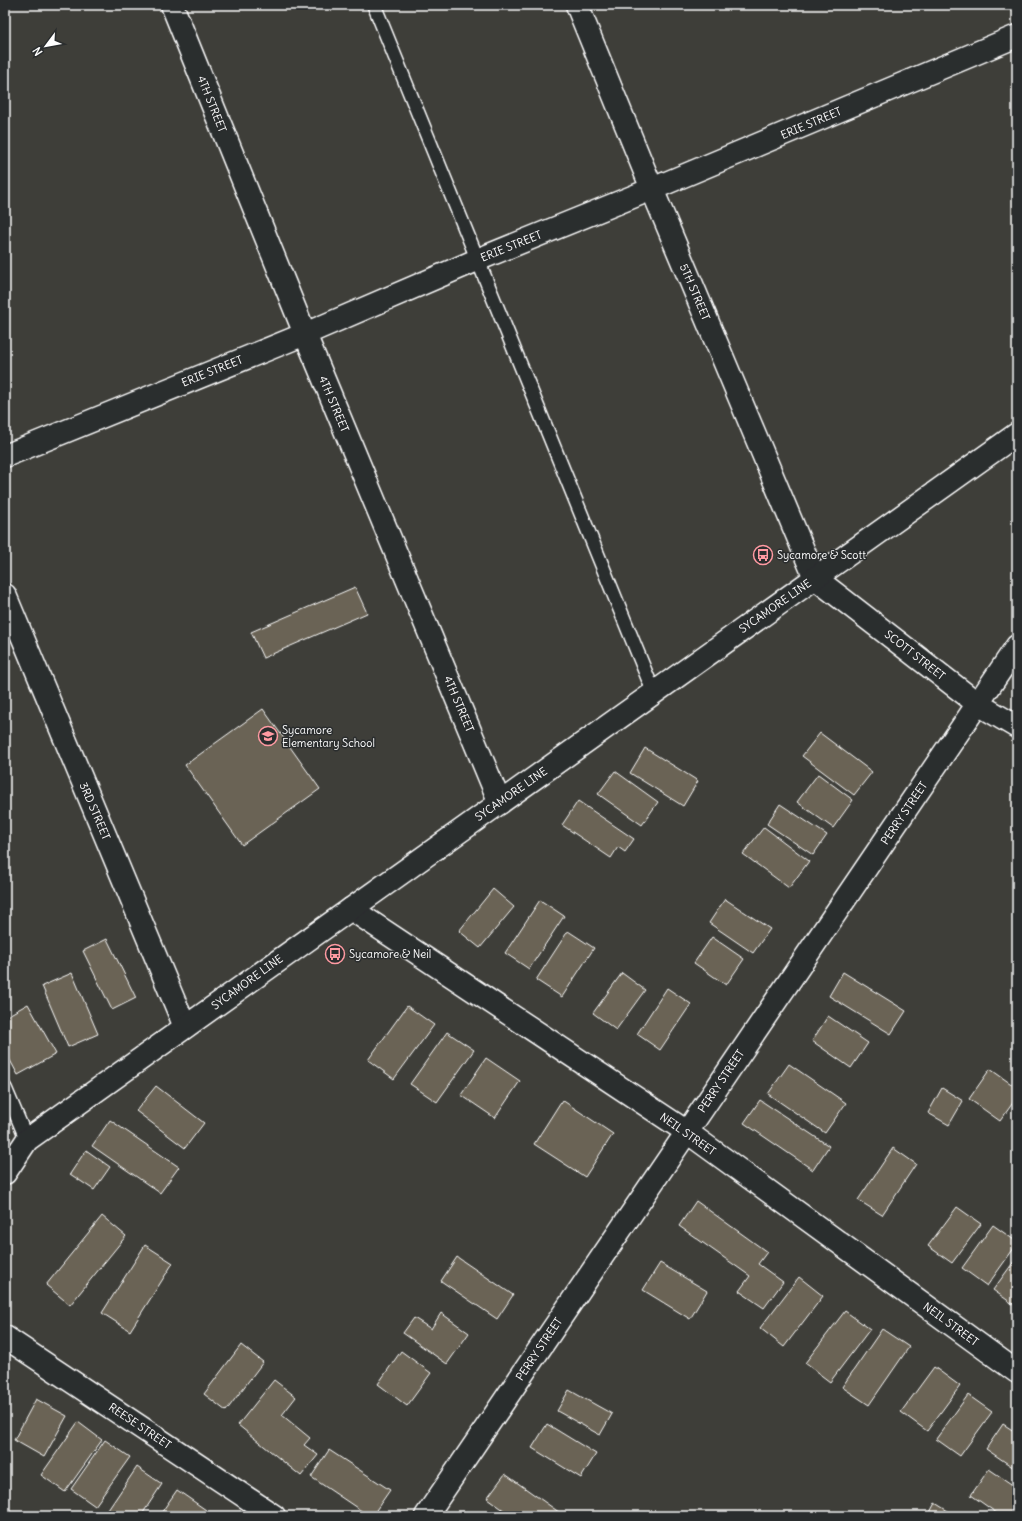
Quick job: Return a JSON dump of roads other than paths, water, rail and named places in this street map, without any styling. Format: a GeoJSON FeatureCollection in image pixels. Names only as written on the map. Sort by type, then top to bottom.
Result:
{"type":"FeatureCollection","features":[{"type":"Feature","properties":{"kind":"street","name":"4TH STREET"},"geometry":{"type":"LineString","coordinates":[[172,5],[305,334],[500,802]]}},
{"type":"Feature","properties":{"kind":"street","name":"5TH STREET"},"geometry":{"type":"LineString","coordinates":[[577,5],[652,189],[815,578]]}},
{"type":"Feature","properties":{"kind":"street","name":"ERIE STREET"},"geometry":{"type":"LineString","coordinates":[[5,456],[305,334],[477,260],[652,189],[1017,36]]}},
{"type":"Feature","properties":{"kind":"street","name":"SYCAMORE LINE"},"geometry":{"type":"LineString","coordinates":[[5,1154],[27,1140],[1017,434]]}},
{"type":"Feature","properties":{"kind":"street","name":"SCOTT STREET"},"geometry":{"type":"LineString","coordinates":[[815,578],[978,704],[1017,727]]}},
{"type":"Feature","properties":{"kind":"street","name":"3RD STREET"},"geometry":{"type":"LineString","coordinates":[[5,594],[185,1027]]}},
{"type":"Feature","properties":{"kind":"street","name":"PERRY STREET"},"geometry":{"type":"LineString","coordinates":[[426,1516],[1017,646]]}},
{"type":"Feature","properties":{"kind":"street","name":"NEIL STREET"},"geometry":{"type":"LineString","coordinates":[[351,909],[687,1132],[1017,1372]]}},
{"type":"Feature","properties":{"kind":"street"},"geometry":{"type":"LineString","coordinates":[[5,1173],[27,1140]]}},
{"type":"Feature","properties":{"kind":"street","name":"REESE STREET"},"geometry":{"type":"LineString","coordinates":[[5,1337],[274,1516]]}},
{"type":"Feature","properties":{"kind":"lane"},"geometry":{"type":"LineString","coordinates":[[374,5],[654,693]]}},
{"type":"Feature","properties":{"kind":"lane"},"geometry":{"type":"LineString","coordinates":[[5,1088],[27,1140]]}},
{"type":"Feature","properties":{"kind":"place","name":"Sycamore & Scott"},"geometry":{"type":"Point","coordinates":[763,555]}},
{"type":"Feature","properties":{"kind":"place","name":"Sycamore Elementary School"},"geometry":{"type":"Point","coordinates":[268,736]}},
{"type":"Feature","properties":{"kind":"place","name":"Sycamore & Neil"},"geometry":{"type":"Point","coordinates":[335,954]}}]}
